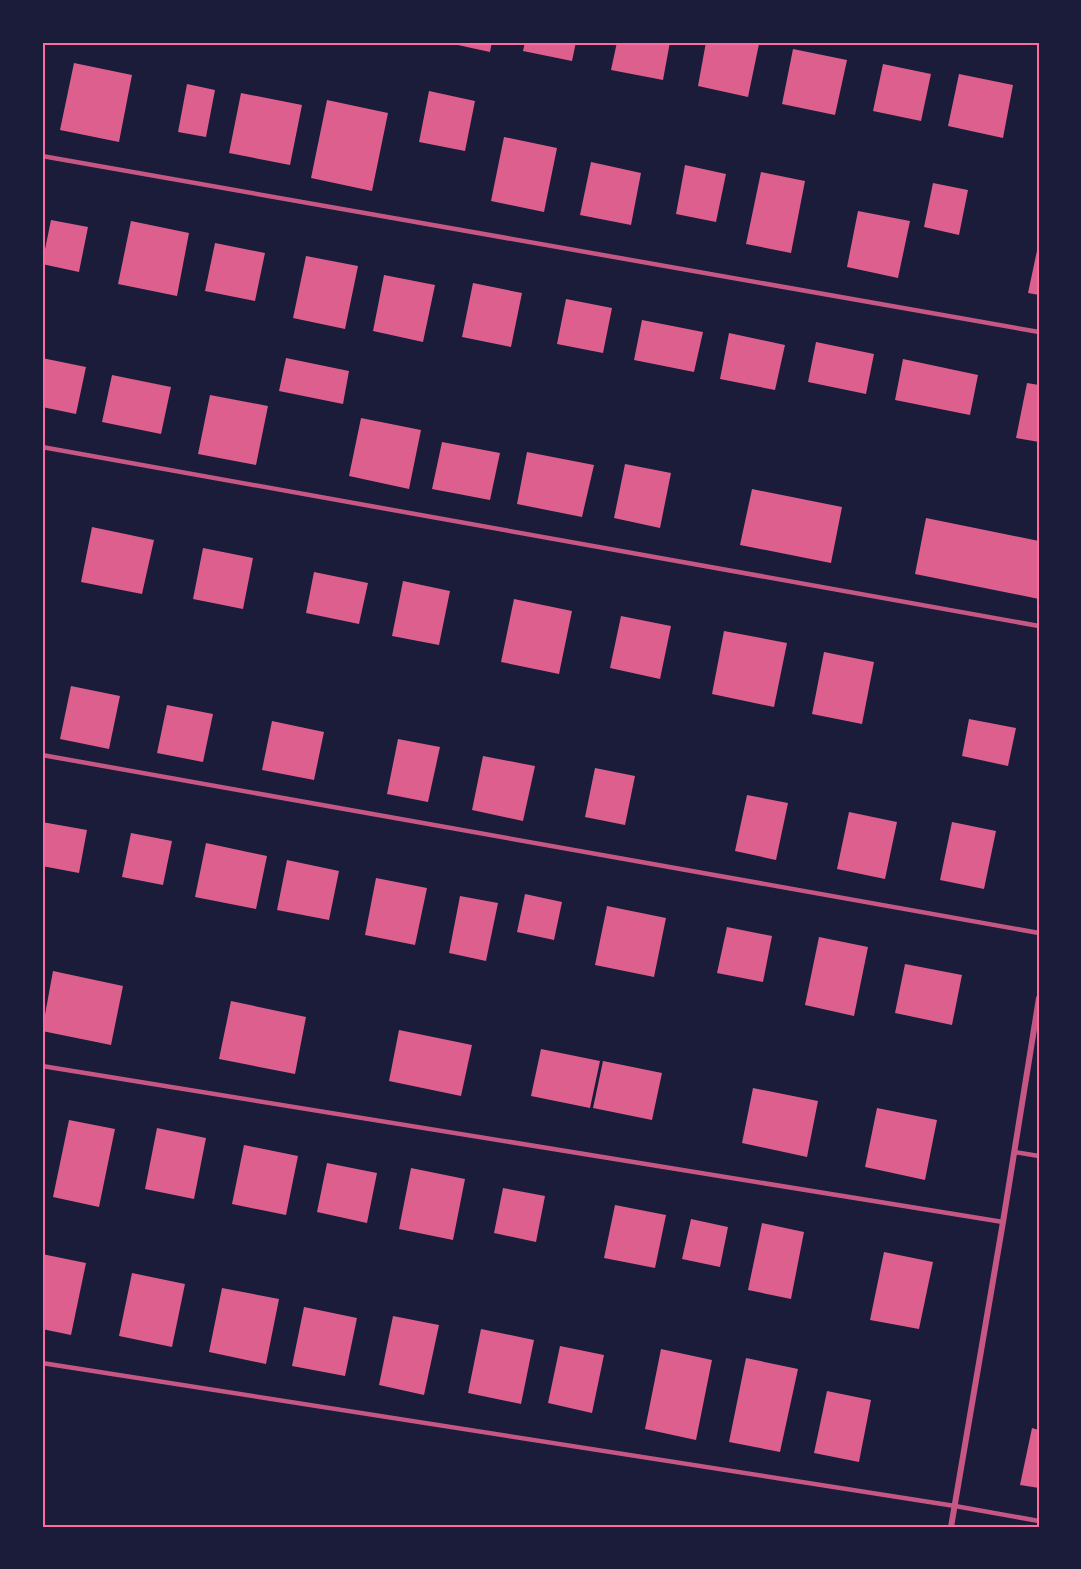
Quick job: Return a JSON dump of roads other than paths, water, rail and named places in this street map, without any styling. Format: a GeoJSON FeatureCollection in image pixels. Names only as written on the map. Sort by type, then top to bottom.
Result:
{"type":"FeatureCollection","features":[{"type":"Feature","properties":{"kind":"street"},"geometry":{"type":"LineString","coordinates":[[951,1527],[1039,998]]}},
{"type":"Feature","properties":{"kind":"lane"},"geometry":{"type":"LineString","coordinates":[[42,156],[1039,332]]}},
{"type":"Feature","properties":{"kind":"lane"},"geometry":{"type":"LineString","coordinates":[[42,447],[1039,626]]}},
{"type":"Feature","properties":{"kind":"lane"},"geometry":{"type":"LineString","coordinates":[[42,755],[1039,933]]}},
{"type":"Feature","properties":{"kind":"lane"},"geometry":{"type":"LineString","coordinates":[[42,1066],[1003,1222]]}},
{"type":"Feature","properties":{"kind":"lane"},"geometry":{"type":"LineString","coordinates":[[1015,1152],[1039,1156]]}},
{"type":"Feature","properties":{"kind":"lane"},"geometry":{"type":"LineString","coordinates":[[42,1363],[1039,1521]]}}]}
